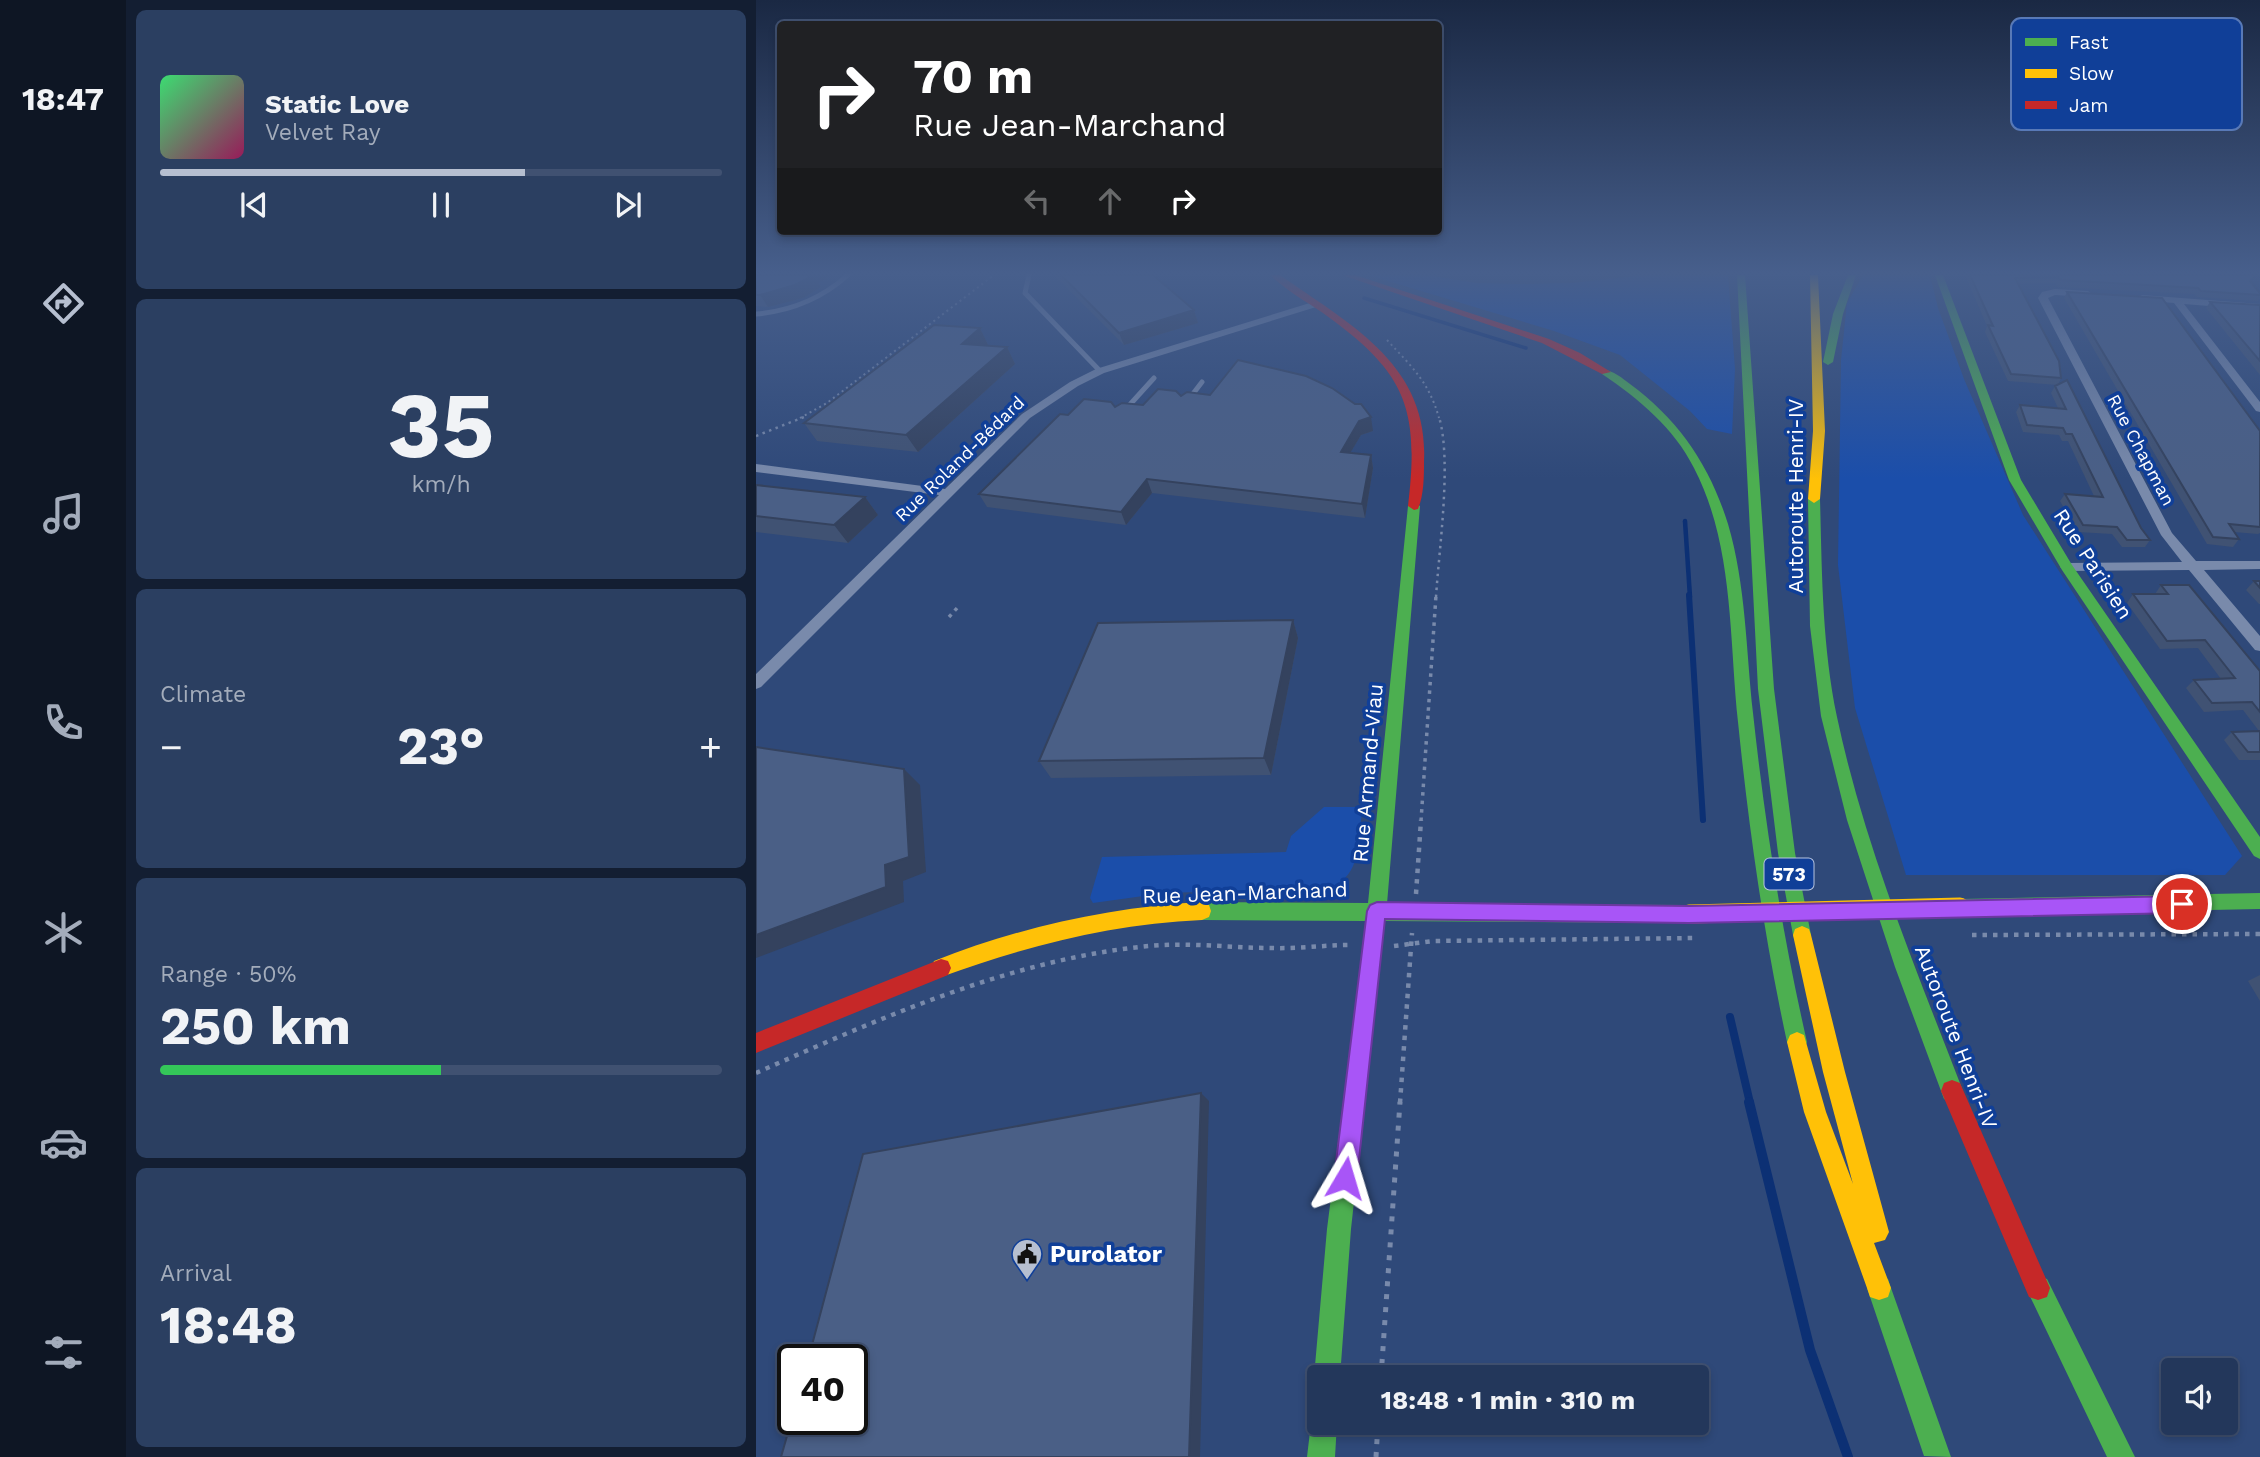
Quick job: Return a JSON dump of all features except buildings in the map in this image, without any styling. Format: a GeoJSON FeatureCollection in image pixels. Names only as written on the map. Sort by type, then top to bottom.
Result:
{"type":"FeatureCollection","features":[{"type":"Feature","properties":{"kind":"main road","name":"Rue Armand-Viau"},"geometry":{"type":"LineString","coordinates":[[1328,1365],[1339,1229],[1377,911],[1419,451],[1414,415],[1404,385],[1364,343]]}},
{"type":"Feature","properties":{"kind":"main road"},"geometry":{"type":"LineString","coordinates":[[1548,343],[1584,358],[1629,385],[1667,419],[1706,476],[1726,543],[1763,869],[1806,1084],[1938,1456]]}},
{"type":"Feature","properties":{"kind":"main road","name":"Autoroute Henri-IV"},"geometry":{"type":"LineString","coordinates":[[1745,343],[1764,665],[1777,800],[1789,877],[1837,1086],[1938,1456]]}},
{"type":"Feature","properties":{"kind":"main road","name":"Autoroute Henri-IV"},"geometry":{"type":"LineString","coordinates":[[1816,343],[1819,431],[1814,505],[1817,626],[1829,716],[1856,820],[1905,967],[1951,1089],[2033,1277],[2121,1457]]}},
{"type":"Feature","properties":{"kind":"main road"},"geometry":{"type":"LineString","coordinates":[[1819,431],[1831,343]]}},
{"type":"Feature","properties":{"kind":"main road","name":"Rue Parisien"},"geometry":{"type":"LineString","coordinates":[[1964,343],[2015,480],[2067,567],[2260,851]]}},
{"type":"Feature","properties":{"kind":"main road","name":"Rue Jean-Marchand"},"geometry":{"type":"LineString","coordinates":[[756,1043],[849,1003],[971,957],[1071,930],[1158,914],[1213,911],[1377,911],[1689,914],[2260,901]]}},
{"type":"Feature","properties":{"kind":"main road"},"geometry":{"type":"LineString","coordinates":[[1321,1457],[1323,1435]]}},
{"type":"Feature","properties":{"kind":"street","name":"Rue Roland-Bédard"},"geometry":{"type":"LineString","coordinates":[[756,683],[1026,416],[1074,384],[1100,371],[1190,343]]}},
{"type":"Feature","properties":{"kind":"street","name":"Rue Chapman"},"geometry":{"type":"LineString","coordinates":[[2066,343],[2167,535],[2260,646]]}},
{"type":"Feature","properties":{"kind":"street"},"geometry":{"type":"LineString","coordinates":[[2209,343],[2260,410]]}},
{"type":"Feature","properties":{"kind":"street"},"geometry":{"type":"LineString","coordinates":[[756,468],[949,493]]}},
{"type":"Feature","properties":{"kind":"street"},"geometry":{"type":"LineString","coordinates":[[2067,567],[2260,565]]}},
{"type":"Feature","properties":{"kind":"lane"},"geometry":{"type":"LineString","coordinates":[[1073,343],[1100,371]]}},
{"type":"Feature","properties":{"kind":"lane"},"geometry":{"type":"LineString","coordinates":[[1121,415],[1154,379]]}},
{"type":"Feature","properties":{"kind":"lane"},"geometry":{"type":"LineString","coordinates":[[1185,404],[1202,382]]}},
{"type":"Feature","properties":{"kind":"path"},"geometry":{"type":"LineString","coordinates":[[756,436],[803,417],[827,402],[905,343]]}},
{"type":"Feature","properties":{"kind":"path"},"geometry":{"type":"LineString","coordinates":[[949,617],[958,607]]}},
{"type":"Feature","properties":{"kind":"path"},"geometry":{"type":"LineString","coordinates":[[1972,935],[2260,934]]}},
{"type":"Feature","properties":{"kind":"path"},"geometry":{"type":"LineString","coordinates":[[1382,1365],[1410,946],[1433,941],[1694,938]]}},
{"type":"Feature","properties":{"kind":"path"},"geometry":{"type":"LineString","coordinates":[[756,1073],[910,1007],[971,985],[1057,963],[1132,948],[1184,944],[1227,944],[1262,948],[1336,945]]}},
{"type":"Feature","properties":{"kind":"path"},"geometry":{"type":"LineString","coordinates":[[1376,1457],[1377,1435]]}},
{"type":"Feature","properties":{"kind":"shaded area"},"geometry":{"type":"Polygon","coordinates":[[[1587,343],[1733,343],[1735,369],[1732,434],[1707,429],[1690,411],[1620,355],[1587,343]]]}},
{"type":"Feature","properties":{"kind":"shaded area"},"geometry":{"type":"Polygon","coordinates":[[[1843,343],[1951,343],[2023,515],[2242,856],[2225,875],[1906,875],[1855,708],[1838,565],[1843,343]]]}},
{"type":"Feature","properties":{"kind":"shaded area"},"geometry":{"type":"Polygon","coordinates":[[[1324,807],[1358,807],[1362,812],[1359,845],[1353,866],[1348,875],[1330,888],[1165,893],[1093,903],[1090,898],[1102,857],[1286,852],[1291,836],[1324,807]]]}},
{"type":"Feature","properties":{"kind":"waterway"},"geometry":{"type":"LineString","coordinates":[[1510,343],[1526,348]]}},
{"type":"Feature","properties":{"kind":"waterway"},"geometry":{"type":"LineString","coordinates":[[1685,521],[1690,597]]}},
{"type":"Feature","properties":{"kind":"waterway"},"geometry":{"type":"LineString","coordinates":[[1689,595],[1703,820]]}},
{"type":"Feature","properties":{"kind":"waterway"},"geometry":{"type":"LineString","coordinates":[[1730,1017],[1750,1103]]}},
{"type":"Feature","properties":{"kind":"waterway"},"geometry":{"type":"LineString","coordinates":[[1749,1102],[1810,1350],[1848,1457]]}},
{"type":"Feature","properties":{"kind":"traffic: fast"},"geometry":{"type":"LineString","coordinates":[[1745,343],[1766,689],[1786,853],[1802,935]]}},
{"type":"Feature","properties":{"kind":"traffic: fast"},"geometry":{"type":"LineString","coordinates":[[1828,362],[1832,343]]}},
{"type":"Feature","properties":{"kind":"traffic: fast"},"geometry":{"type":"LineString","coordinates":[[1964,343],[2015,480],[2067,567],[2260,851]]}},
{"type":"Feature","properties":{"kind":"traffic: fast"},"geometry":{"type":"LineString","coordinates":[[1606,372],[1634,392],[1672,426],[1701,469],[1722,527],[1734,588],[1745,713],[1766,878],[1797,1042]]}},
{"type":"Feature","properties":{"kind":"traffic: fast"},"geometry":{"type":"LineString","coordinates":[[1814,499],[1817,626],[1829,716],[1856,820],[1905,967],[1952,1091]]}},
{"type":"Feature","properties":{"kind":"traffic: fast"},"geometry":{"type":"LineString","coordinates":[[1328,1365],[1339,1229],[1377,911],[1414,506]]}},
{"type":"Feature","properties":{"kind":"traffic: fast"},"geometry":{"type":"LineString","coordinates":[[1960,907],[2260,901]]}},
{"type":"Feature","properties":{"kind":"traffic: fast"},"geometry":{"type":"LineString","coordinates":[[1202,911],[1689,914]]}},
{"type":"Feature","properties":{"kind":"traffic: fast"},"geometry":{"type":"LineString","coordinates":[[1879,1288],[1938,1456]]}},
{"type":"Feature","properties":{"kind":"traffic: fast"},"geometry":{"type":"LineString","coordinates":[[2038,1288],[2121,1457]]}},
{"type":"Feature","properties":{"kind":"traffic: fast"},"geometry":{"type":"LineString","coordinates":[[1321,1457],[1323,1435]]}},
{"type":"Feature","properties":{"kind":"traffic: slow"},"geometry":{"type":"LineString","coordinates":[[1814,499],[1819,431],[1816,343]]}},
{"type":"Feature","properties":{"kind":"traffic: slow"},"geometry":{"type":"LineString","coordinates":[[1689,914],[1960,907]]}},
{"type":"Feature","properties":{"kind":"traffic: slow"},"geometry":{"type":"LineString","coordinates":[[941,968],[1004,946],[1069,929],[1135,916],[1202,911]]}},
{"type":"Feature","properties":{"kind":"traffic: slow"},"geometry":{"type":"LineString","coordinates":[[1802,935],[1834,1072],[1877,1232]]}},
{"type":"Feature","properties":{"kind":"traffic: slow"},"geometry":{"type":"LineString","coordinates":[[1797,1042],[1815,1112],[1879,1288]]}},
{"type":"Feature","properties":{"kind":"traffic: jam"},"geometry":{"type":"LineString","coordinates":[[1367,343],[1394,371],[1405,388],[1413,410],[1419,444],[1414,506]]}},
{"type":"Feature","properties":{"kind":"traffic: jam"},"geometry":{"type":"LineString","coordinates":[[1550,343],[1606,372]]}},
{"type":"Feature","properties":{"kind":"traffic: jam"},"geometry":{"type":"LineString","coordinates":[[756,1043],[941,968]]}},
{"type":"Feature","properties":{"kind":"traffic: jam"},"geometry":{"type":"LineString","coordinates":[[1952,1091],[2038,1288]]}},
{"type":"Feature","properties":{"kind":"place","name":"Purolator"},"geometry":{"type":"Point","coordinates":[1027,1281]}},
{"type":"Feature","properties":{"kind":"route"},"geometry":{"type":"LineString","coordinates":[[1345,1178],[1377,911],[1548,915],[1689,914],[2182,904]]}}]}
